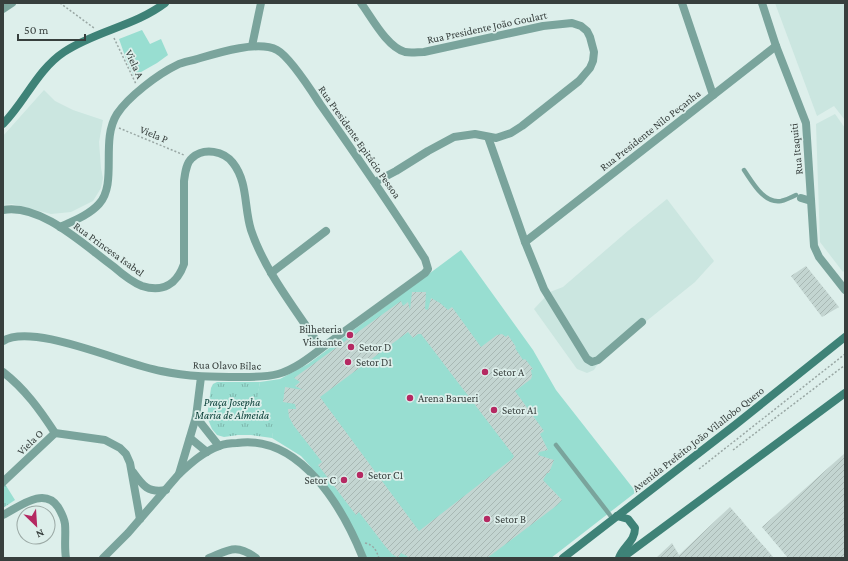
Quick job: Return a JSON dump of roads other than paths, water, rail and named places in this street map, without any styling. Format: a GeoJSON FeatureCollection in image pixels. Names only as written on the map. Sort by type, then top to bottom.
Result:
{"type":"FeatureCollection","features":[{"type":"Feature","properties":{"kind":"main road"},"geometry":{"type":"LineString","coordinates":[[3,124],[12,115],[37,79],[52,62],[64,52],[142,18],[165,3]]}},
{"type":"Feature","properties":{"kind":"main road","name":"Avenida Prefeito João Vilallobo Quero"},"geometry":{"type":"LineString","coordinates":[[563,558],[735,425],[845,337]]}},
{"type":"Feature","properties":{"kind":"main road"},"geometry":{"type":"LineString","coordinates":[[620,558],[845,393]]}},
{"type":"Feature","properties":{"kind":"main road"},"geometry":{"type":"LineString","coordinates":[[615,518],[628,519],[635,528],[634,538],[623,550],[620,558]]}},
{"type":"Feature","properties":{"kind":"street"},"geometry":{"type":"LineString","coordinates":[[3,9],[12,3]]}},
{"type":"Feature","properties":{"kind":"street"},"geometry":{"type":"LineString","coordinates":[[252,46],[261,3]]}},
{"type":"Feature","properties":{"kind":"street","name":"Rua Presidente João Goulart"},"geometry":{"type":"LineString","coordinates":[[361,3],[390,43],[405,52],[424,52],[528,29],[572,23],[581,26],[587,31],[594,52],[593,61],[586,75],[511,133],[496,138],[475,134],[454,137],[375,182]]}},
{"type":"Feature","properties":{"kind":"street","name":"Rua Presidente Nilo Peçanha"},"geometry":{"type":"LineString","coordinates":[[524,242],[712,95],[682,3]]}},
{"type":"Feature","properties":{"kind":"street","name":"Rua Itaquiti"},"geometry":{"type":"LineString","coordinates":[[762,3],[776,46],[806,123],[812,223],[816,252],[845,290]]}},
{"type":"Feature","properties":{"kind":"street","name":"Rua Presidente Epitácio Pessoa"},"geometry":{"type":"LineString","coordinates":[[60,227],[90,212],[99,205],[105,196],[108,185],[109,138],[111,125],[117,114],[139,91],[152,80],[179,64],[252,46],[267,46],[278,50],[287,58],[375,182],[425,259],[428,266],[425,273]]}},
{"type":"Feature","properties":{"kind":"street"},"geometry":{"type":"LineString","coordinates":[[712,95],[776,46]]}},
{"type":"Feature","properties":{"kind":"street"},"geometry":{"type":"LineString","coordinates":[[488,137],[524,242],[546,294],[587,359],[592,362],[598,360],[642,322]]}},
{"type":"Feature","properties":{"kind":"street","name":"Rua Princesa Isabel"},"geometry":{"type":"LineString","coordinates":[[3,210],[24,211],[40,216],[60,227],[140,285],[150,288],[160,288],[176,280],[184,264],[184,181],[186,168],[191,158],[209,152],[218,152],[227,156],[234,164],[243,184],[246,211],[251,230],[271,273]]}},
{"type":"Feature","properties":{"kind":"street"},"geometry":{"type":"LineString","coordinates":[[798,197],[811,201]]}},
{"type":"Feature","properties":{"kind":"street"},"geometry":{"type":"LineString","coordinates":[[321,348],[271,273],[326,231]]}},
{"type":"Feature","properties":{"kind":"street","name":"Rua Olavo Bilac"},"geometry":{"type":"LineString","coordinates":[[3,341],[20,336],[38,337],[63,342],[160,371],[201,377],[276,375],[294,367],[425,273]]}},
{"type":"Feature","properties":{"kind":"street"},"geometry":{"type":"LineString","coordinates":[[3,372],[18,384],[28,395],[54,433],[89,437],[111,442],[123,451],[131,468],[140,519]]}},
{"type":"Feature","properties":{"kind":"street"},"geometry":{"type":"LineString","coordinates":[[179,474],[196,417],[201,377]]}},
{"type":"Feature","properties":{"kind":"street"},"geometry":{"type":"LineString","coordinates":[[196,417],[219,446]]}},
{"type":"Feature","properties":{"kind":"street","name":"Viela O"},"geometry":{"type":"LineString","coordinates":[[3,482],[54,433]]}},
{"type":"Feature","properties":{"kind":"street"},"geometry":{"type":"LineString","coordinates":[[190,438],[207,452]]}},
{"type":"Feature","properties":{"kind":"street"},"geometry":{"type":"LineString","coordinates":[[103,558],[128,533],[179,474],[194,461],[219,446],[246,441],[262,443],[276,448],[293,457],[319,482],[338,508],[363,558]]}},
{"type":"Feature","properties":{"kind":"street"},"geometry":{"type":"LineString","coordinates":[[131,468],[142,484],[147,488],[157,492],[166,490]]}},
{"type":"Feature","properties":{"kind":"street"},"geometry":{"type":"LineString","coordinates":[[3,515],[36,498],[53,500],[62,514],[65,524],[64,544],[66,558]]}},
{"type":"Feature","properties":{"kind":"street"},"geometry":{"type":"LineString","coordinates":[[210,558],[224,550],[232,548],[249,552],[256,558]]}},
{"type":"Feature","properties":{"kind":"lane"},"geometry":{"type":"LineString","coordinates":[[744,170],[758,190],[768,199],[781,201],[798,197]]}},
{"type":"Feature","properties":{"kind":"lane"},"geometry":{"type":"LineString","coordinates":[[556,445],[615,518]]}},
{"type":"Feature","properties":{"kind":"place","name":"Bilheteria Visitante"},"geometry":{"type":"Point","coordinates":[350,335]}},
{"type":"Feature","properties":{"kind":"place","name":"Setor D"},"geometry":{"type":"Point","coordinates":[351,347]}},
{"type":"Feature","properties":{"kind":"place","name":"Setor D1"},"geometry":{"type":"Point","coordinates":[348,362]}},
{"type":"Feature","properties":{"kind":"place","name":"Setor A"},"geometry":{"type":"Point","coordinates":[485,372]}},
{"type":"Feature","properties":{"kind":"place","name":"Arena Barueri"},"geometry":{"type":"Point","coordinates":[410,398]}},
{"type":"Feature","properties":{"kind":"place","name":"Setor A1"},"geometry":{"type":"Point","coordinates":[494,410]}},
{"type":"Feature","properties":{"kind":"place","name":"Setor C1"},"geometry":{"type":"Point","coordinates":[360,475]}},
{"type":"Feature","properties":{"kind":"place","name":"Setor C"},"geometry":{"type":"Point","coordinates":[344,480]}},
{"type":"Feature","properties":{"kind":"place","name":"Setor B"},"geometry":{"type":"Point","coordinates":[487,519]}},
{"type":"Feature","properties":{"kind":"park label","name":"Praça Josepha Maria de Almeida"},"geometry":{"type":"Point","coordinates":[232,408]}}]}
